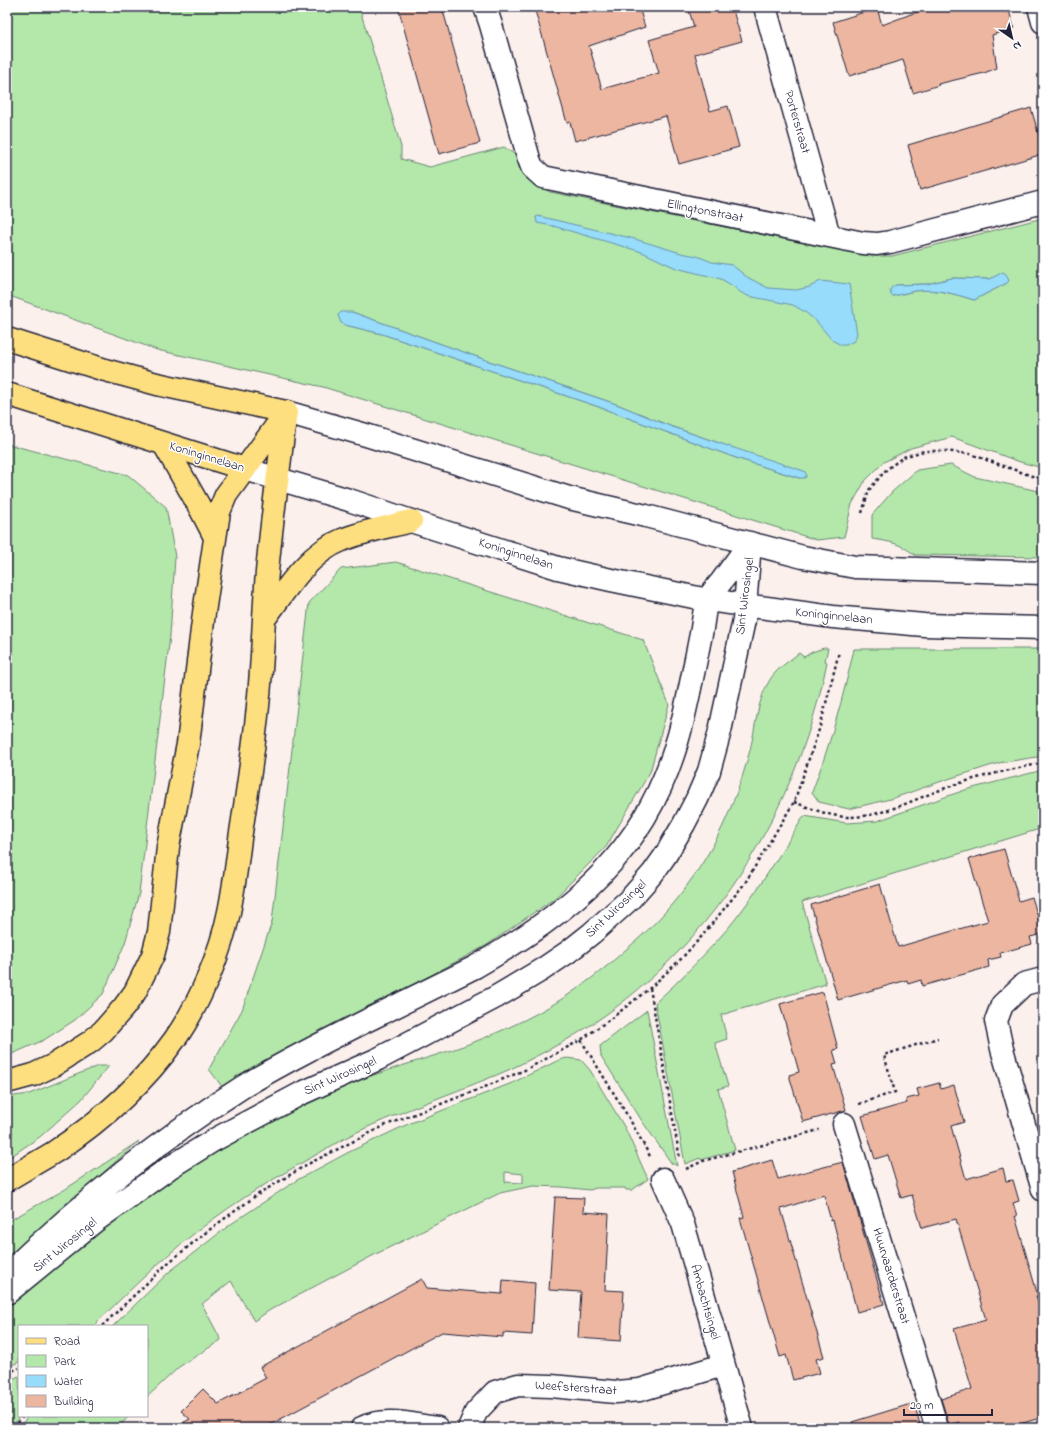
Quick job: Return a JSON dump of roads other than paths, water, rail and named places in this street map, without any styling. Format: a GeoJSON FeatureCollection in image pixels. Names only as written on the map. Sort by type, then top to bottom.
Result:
{"type":"FeatureCollection","features":[{"type":"Feature","properties":{"kind":"main road","name":"Ellingtonstraat"},"geometry":{"type":"LineString","coordinates":[[485,7],[529,159],[532,166],[543,177],[863,243],[876,244],[890,242],[1043,202]]}},
{"type":"Feature","properties":{"kind":"main road","name":"Porterstraat"},"geometry":{"type":"LineString","coordinates":[[764,7],[829,236]]}},
{"type":"Feature","properties":{"kind":"main road"},"geometry":{"type":"LineString","coordinates":[[1039,7],[1043,22]]}},
{"type":"Feature","properties":{"kind":"main road"},"geometry":{"type":"LineString","coordinates":[[7,339],[104,370],[157,384],[286,412],[366,435],[569,498],[646,516],[803,557],[855,567],[1043,573]]}},
{"type":"Feature","properties":{"kind":"main road","name":"Koninginnelaan"},"geometry":{"type":"LineString","coordinates":[[7,394],[164,444],[349,500],[558,568],[611,580],[708,600],[833,617],[924,624],[1043,628]]}},
{"type":"Feature","properties":{"kind":"main road"},"geometry":{"type":"LineString","coordinates":[[7,1082],[33,1075],[54,1065],[90,1042],[124,1007],[135,992],[153,955],[159,932],[168,847],[188,744],[204,613],[219,512],[226,495],[286,412]]}},
{"type":"Feature","properties":{"kind":"main road"},"geometry":{"type":"LineString","coordinates":[[7,1180],[79,1135],[126,1095],[147,1074],[175,1039],[200,996],[223,937],[229,912],[246,807],[260,685],[269,553],[286,412]]}},
{"type":"Feature","properties":{"kind":"main road"},"geometry":{"type":"LineString","coordinates":[[164,444],[215,536]]}},
{"type":"Feature","properties":{"kind":"main road"},"geometry":{"type":"LineString","coordinates":[[265,618],[304,568],[321,553],[341,541],[365,532],[411,521]]}},
{"type":"Feature","properties":{"kind":"main road","name":"Sint Wirosingel"},"geometry":{"type":"LineString","coordinates":[[7,1274],[51,1232],[114,1178],[152,1148],[192,1120],[242,1088],[297,1056],[475,967],[504,950],[556,915],[592,884],[623,849],[644,819],[658,792],[670,764],[679,735],[708,600],[750,543]]}},
{"type":"Feature","properties":{"kind":"main road","name":"Sint Wirosingel"},"geometry":{"type":"LineString","coordinates":[[7,1293],[95,1220],[170,1168],[214,1140],[300,1094],[378,1059],[496,997],[568,952],[619,910],[654,873],[684,824],[697,799],[708,771],[720,731],[746,606],[750,543]]}},
{"type":"Feature","properties":{"kind":"main road"},"geometry":{"type":"LineString","coordinates":[[1043,979],[1024,984],[1002,1005],[996,1021],[1002,1049],[1043,1190]]}},
{"type":"Feature","properties":{"kind":"main road","name":"Huurvaarderstraat"},"geometry":{"type":"LineString","coordinates":[[844,1124],[937,1428]]}},
{"type":"Feature","properties":{"kind":"main road","name":"Ambachtsingel"},"geometry":{"type":"LineString","coordinates":[[663,1179],[683,1224],[742,1428]]}},
{"type":"Feature","properties":{"kind":"main road","name":"Weefsterstraat"},"geometry":{"type":"LineString","coordinates":[[469,1428],[476,1412],[495,1392],[518,1385],[551,1386],[616,1392],[640,1390],[723,1365]]}},
{"type":"Feature","properties":{"kind":"main road"},"geometry":{"type":"LineString","coordinates":[[362,1428],[389,1422],[437,1428]]}},
{"type":"Feature","properties":{"kind":"water"},"geometry":{"type":"Polygon","coordinates":[[[538,216],[635,239],[681,253],[697,256],[712,262],[732,265],[747,277],[768,288],[796,290],[810,287],[820,281],[849,284],[857,334],[854,341],[846,345],[841,345],[832,340],[816,321],[793,305],[748,296],[721,279],[676,268],[642,252],[553,226],[537,223],[536,217],[538,216]]]}},
{"type":"Feature","properties":{"kind":"water"},"geometry":{"type":"Polygon","coordinates":[[[1003,272],[1006,274],[1009,281],[1007,283],[974,300],[930,290],[915,291],[893,296],[891,295],[890,290],[896,285],[927,284],[952,278],[990,279],[1003,272]]]}},
{"type":"Feature","properties":{"kind":"water"},"geometry":{"type":"Polygon","coordinates":[[[341,312],[352,312],[483,359],[619,405],[670,426],[804,471],[806,473],[806,477],[799,478],[736,458],[596,406],[382,334],[345,325],[341,323],[338,315],[341,312]]]}}]}
